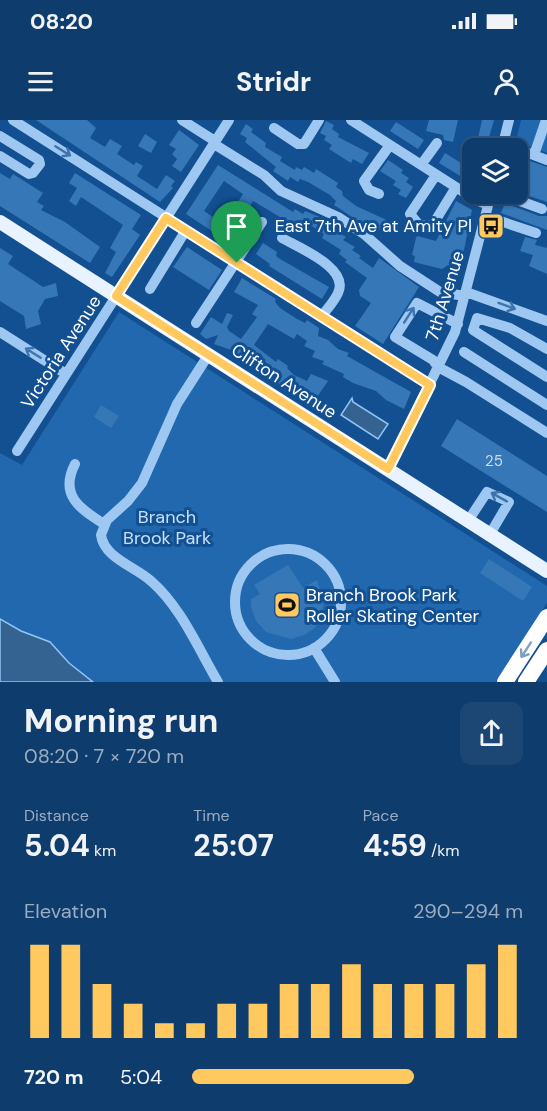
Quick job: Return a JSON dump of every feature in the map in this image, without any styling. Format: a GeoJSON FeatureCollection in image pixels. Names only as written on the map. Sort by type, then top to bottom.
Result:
{"type":"FeatureCollection","features":[{"type":"Feature","properties":{"kind":"highway"},"geometry":{"type":"LineString","coordinates":[[506,682],[547,617]]}},
{"type":"Feature","properties":{"kind":"highway"},"geometry":{"type":"LineString","coordinates":[[526,682],[547,650]]}},
{"type":"Feature","properties":{"kind":"highway"},"geometry":{"type":"LineString","coordinates":[[540,682],[547,671]]}},
{"type":"Feature","properties":{"kind":"main road","name":"Clifton Avenue"},"geometry":{"type":"LineString","coordinates":[[0,222],[547,571]]}},
{"type":"Feature","properties":{"kind":"street"},"geometry":{"type":"LineString","coordinates":[[13,120],[430,385]]}},
{"type":"Feature","properties":{"kind":"street"},"geometry":{"type":"LineString","coordinates":[[182,120],[264,176],[280,191],[338,217],[364,234],[400,266],[440,292],[465,294],[547,321]]}},
{"type":"Feature","properties":{"kind":"street","name":"Victoria Avenue"},"geometry":{"type":"LineString","coordinates":[[17,451],[229,120]]}},
{"type":"Feature","properties":{"kind":"street"},"geometry":{"type":"LineString","coordinates":[[274,128],[298,144],[304,144],[319,120]]}},
{"type":"Feature","properties":{"kind":"street"},"geometry":{"type":"LineString","coordinates":[[351,120],[363,124],[436,175],[488,205]]}},
{"type":"Feature","properties":{"kind":"street"},"geometry":{"type":"LineString","coordinates":[[505,138],[509,120]]}},
{"type":"Feature","properties":{"kind":"street"},"geometry":{"type":"LineString","coordinates":[[534,154],[546,120]]}},
{"type":"Feature","properties":{"kind":"street"},"geometry":{"type":"LineString","coordinates":[[0,136],[39,160],[40,164],[33,173],[28,174],[0,156]]}},
{"type":"Feature","properties":{"kind":"street"},"geometry":{"type":"LineString","coordinates":[[422,165],[437,143]]}},
{"type":"Feature","properties":{"kind":"street"},"geometry":{"type":"LineString","coordinates":[[379,195],[369,190],[364,182],[390,145]]}},
{"type":"Feature","properties":{"kind":"street"},"geometry":{"type":"LineString","coordinates":[[528,152],[547,160]]}},
{"type":"Feature","properties":{"kind":"street"},"geometry":{"type":"LineString","coordinates":[[436,175],[410,214],[419,225],[432,226],[456,187]]}},
{"type":"Feature","properties":{"kind":"street"},"geometry":{"type":"LineString","coordinates":[[528,204],[542,209]]}},
{"type":"Feature","properties":{"kind":"street","name":"7th Avenue"},"geometry":{"type":"LineString","coordinates":[[388,469],[458,324],[488,205]]}},
{"type":"Feature","properties":{"kind":"street"},"geometry":{"type":"LineString","coordinates":[[485,216],[536,233]]}},
{"type":"Feature","properties":{"kind":"street"},"geometry":{"type":"LineString","coordinates":[[196,323],[262,222]]}},
{"type":"Feature","properties":{"kind":"street"},"geometry":{"type":"LineString","coordinates":[[150,289],[186,230]]}},
{"type":"Feature","properties":{"kind":"street"},"geometry":{"type":"LineString","coordinates":[[282,238],[333,267],[340,284],[339,292],[321,317]]}},
{"type":"Feature","properties":{"kind":"street"},"geometry":{"type":"LineString","coordinates":[[458,324],[417,303],[395,337],[434,360],[438,367],[547,433]]}},
{"type":"Feature","properties":{"kind":"street"},"geometry":{"type":"LineString","coordinates":[[547,349],[510,328],[477,318],[473,330],[547,377]]}},
{"type":"Feature","properties":{"kind":"street"},"geometry":{"type":"LineString","coordinates":[[0,332],[66,374]]}},
{"type":"Feature","properties":{"kind":"street"},"geometry":{"type":"LineString","coordinates":[[464,352],[547,405]]}},
{"type":"Feature","properties":{"kind":"street"},"geometry":{"type":"LineString","coordinates":[[208,354],[177,404],[142,483],[132,497],[104,524],[101,535],[105,548],[148,578],[167,597],[218,682]]}},
{"type":"Feature","properties":{"kind":"street"},"geometry":{"type":"LineString","coordinates":[[75,464],[69,480],[72,498],[82,510],[104,524]]}},
{"type":"Feature","properties":{"kind":"street"},"geometry":{"type":"LineString","coordinates":[[468,520],[487,492],[509,502],[490,534]]}},
{"type":"Feature","properties":{"kind":"street"},"geometry":{"type":"LineString","coordinates":[[283,549],[302,551],[320,560],[333,575],[340,595],[338,618],[327,637],[314,648],[297,654],[274,653],[254,643],[240,626],[235,607],[237,588],[250,565],[265,554],[283,549]]}},
{"type":"Feature","properties":{"kind":"street"},"geometry":{"type":"LineString","coordinates":[[314,648],[335,682]]}},
{"type":"Feature","properties":{"kind":"green space"},"geometry":{"type":"Polygon","coordinates":[[[521,120],[547,120],[547,153],[528,146],[528,138],[517,138],[521,120]]]}},
{"type":"Feature","properties":{"kind":"green space","name":"Branch Brook Park"},"geometry":{"type":"Polygon","coordinates":[[[119,312],[547,586],[547,603],[496,682],[0,682],[0,453],[22,465],[119,312]]]}},
{"type":"Feature","properties":{"kind":"shaded area"},"geometry":{"type":"Polygon","coordinates":[[[352,398],[353,402],[388,424],[378,439],[341,415],[352,398]]]}},
{"type":"Feature","properties":{"kind":"shaded area"},"geometry":{"type":"Polygon","coordinates":[[[0,619],[21,631],[50,642],[69,663],[93,682],[0,682],[0,619]]]}},
{"type":"Feature","properties":{"kind":"building"},"geometry":{"type":"Polygon","coordinates":[[[36,120],[87,120],[96,128],[90,138],[105,147],[110,139],[122,146],[117,154],[134,165],[136,162],[143,166],[137,176],[157,189],[166,175],[175,181],[171,186],[173,188],[160,202],[36,120]]]}},
{"type":"Feature","properties":{"kind":"building"},"geometry":{"type":"Polygon","coordinates":[[[429,120],[458,120],[453,142],[444,140],[443,135],[426,131],[429,120]]]}},
{"type":"Feature","properties":{"kind":"building"},"geometry":{"type":"Polygon","coordinates":[[[482,120],[494,120],[489,138],[478,138],[482,120]]]}},
{"type":"Feature","properties":{"kind":"building"},"geometry":{"type":"Polygon","coordinates":[[[326,121],[334,125],[332,129],[339,134],[338,137],[369,153],[362,164],[353,159],[351,163],[329,149],[332,145],[324,140],[326,136],[320,133],[326,121]]]}},
{"type":"Feature","properties":{"kind":"building"},"geometry":{"type":"Polygon","coordinates":[[[396,122],[424,140],[418,149],[390,131],[396,122]]]}},
{"type":"Feature","properties":{"kind":"building"},"geometry":{"type":"Polygon","coordinates":[[[246,124],[253,129],[251,132],[266,143],[265,147],[282,157],[280,161],[295,170],[296,167],[302,170],[304,167],[314,173],[316,169],[338,183],[336,187],[342,191],[343,196],[356,206],[391,222],[385,232],[367,223],[365,225],[349,215],[334,205],[336,201],[330,195],[308,182],[300,179],[298,182],[290,177],[288,181],[273,171],[276,167],[245,142],[247,138],[240,134],[246,124]]]}},
{"type":"Feature","properties":{"kind":"building"},"geometry":{"type":"Polygon","coordinates":[[[179,130],[199,145],[181,172],[172,166],[177,159],[172,154],[176,149],[169,145],[179,130]]]}},
{"type":"Feature","properties":{"kind":"building"},"geometry":{"type":"Polygon","coordinates":[[[145,134],[157,142],[151,153],[138,146],[145,134]]]}},
{"type":"Feature","properties":{"kind":"building"},"geometry":{"type":"Polygon","coordinates":[[[445,153],[462,164],[462,177],[439,163],[445,153]]]}},
{"type":"Feature","properties":{"kind":"building"},"geometry":{"type":"Polygon","coordinates":[[[388,160],[403,170],[401,173],[409,178],[406,182],[413,187],[406,198],[398,194],[401,190],[393,185],[396,181],[380,171],[388,160]]]}},
{"type":"Feature","properties":{"kind":"building"},"geometry":{"type":"Polygon","coordinates":[[[528,160],[547,167],[547,202],[528,195],[528,160]]]}},
{"type":"Feature","properties":{"kind":"building"},"geometry":{"type":"Polygon","coordinates":[[[218,165],[293,212],[295,209],[303,214],[305,211],[332,223],[330,227],[346,237],[343,240],[355,247],[352,250],[361,256],[359,258],[373,268],[379,258],[419,287],[383,344],[355,326],[371,303],[360,296],[359,290],[367,278],[345,262],[347,260],[339,254],[341,250],[322,238],[324,234],[309,224],[306,228],[298,222],[296,226],[288,221],[286,225],[278,220],[280,217],[253,201],[235,231],[243,236],[236,247],[186,214],[218,165]],[[224,181],[204,211],[224,224],[243,194],[224,181]]]}},
{"type":"Feature","properties":{"kind":"building"},"geometry":{"type":"Polygon","coordinates":[[[0,173],[10,179],[13,174],[43,193],[37,202],[44,206],[41,210],[65,222],[100,247],[90,263],[0,206],[0,173]]]}},
{"type":"Feature","properties":{"kind":"building"},"geometry":{"type":"Polygon","coordinates":[[[75,173],[141,215],[132,229],[140,235],[112,277],[105,273],[116,252],[110,248],[123,225],[81,197],[76,206],[69,201],[77,188],[69,183],[75,173]]]}},
{"type":"Feature","properties":{"kind":"building"},"geometry":{"type":"Polygon","coordinates":[[[456,201],[472,210],[464,250],[457,267],[448,265],[442,269],[414,262],[415,256],[412,255],[417,236],[436,241],[456,201]]]}},
{"type":"Feature","properties":{"kind":"building"},"geometry":{"type":"Polygon","coordinates":[[[505,204],[508,204],[539,216],[547,216],[547,230],[501,213],[505,204]]]}},
{"type":"Feature","properties":{"kind":"building"},"geometry":{"type":"Polygon","coordinates":[[[525,237],[537,240],[535,245],[547,248],[547,274],[529,266],[533,255],[520,251],[525,237]]]}},
{"type":"Feature","properties":{"kind":"building"},"geometry":{"type":"Polygon","coordinates":[[[263,243],[277,252],[276,256],[280,259],[329,287],[322,299],[269,266],[270,264],[256,254],[263,243]]]}},
{"type":"Feature","properties":{"kind":"building"},"geometry":{"type":"Polygon","coordinates":[[[187,247],[222,270],[209,290],[173,267],[187,247]]]}},
{"type":"Feature","properties":{"kind":"building"},"geometry":{"type":"Polygon","coordinates":[[[0,248],[13,256],[8,264],[43,287],[56,283],[58,296],[45,299],[38,311],[41,324],[26,329],[24,316],[0,301],[0,248]]]}},
{"type":"Feature","properties":{"kind":"building"},"geometry":{"type":"Polygon","coordinates":[[[242,278],[276,299],[275,302],[280,308],[297,319],[305,323],[307,320],[319,328],[318,336],[349,353],[347,356],[411,392],[404,409],[386,400],[376,391],[353,383],[343,377],[344,374],[322,364],[324,361],[312,357],[315,351],[304,346],[307,341],[297,334],[294,339],[268,324],[254,345],[276,362],[278,359],[288,366],[287,368],[294,375],[307,381],[311,374],[328,381],[311,406],[265,376],[267,374],[251,363],[233,354],[234,351],[214,344],[218,335],[206,339],[200,334],[211,317],[222,324],[227,313],[233,315],[227,327],[241,339],[257,317],[252,314],[258,305],[234,292],[242,278]]]}},
{"type":"Feature","properties":{"kind":"building"},"geometry":{"type":"Polygon","coordinates":[[[101,405],[119,416],[111,428],[94,417],[101,405]]]}},
{"type":"Feature","properties":{"kind":"building"},"geometry":{"type":"Polygon","coordinates":[[[457,419],[547,476],[547,512],[441,446],[457,419]]]}},
{"type":"Feature","properties":{"kind":"building"},"geometry":{"type":"Polygon","coordinates":[[[489,559],[532,587],[523,601],[480,573],[489,559]]]}},
{"type":"Feature","properties":{"kind":"building","name":"Branch Brook Park Roller Skating Center"},"geometry":{"type":"Polygon","coordinates":[[[288,565],[303,588],[317,580],[324,602],[321,618],[315,628],[291,639],[266,632],[256,621],[251,607],[251,599],[260,594],[254,585],[288,565]]]}},
{"type":"Feature","properties":{"kind":"place","name":"East 7th Ave at Amity Pl"},"geometry":{"type":"Point","coordinates":[491,226]}},
{"type":"Feature","properties":{"kind":"place","name":"Branch Brook Park Roller Skating Center"},"geometry":{"type":"Point","coordinates":[287,605]}},
{"type":"Feature","properties":{"kind":"route"},"geometry":{"type":"LineString","coordinates":[[166,218],[237,263],[430,385],[388,469],[116,296],[166,218]]}}]}
